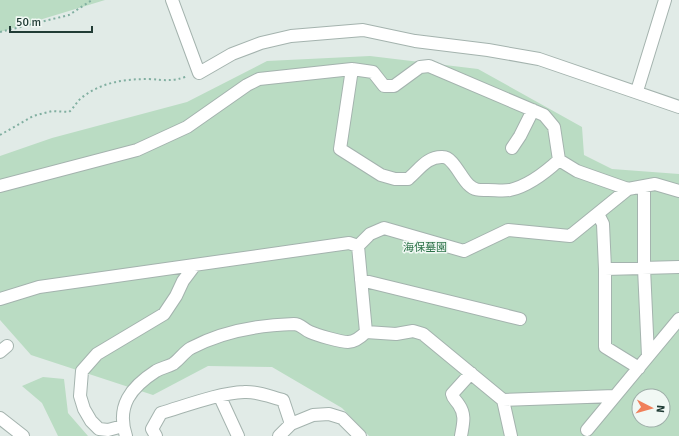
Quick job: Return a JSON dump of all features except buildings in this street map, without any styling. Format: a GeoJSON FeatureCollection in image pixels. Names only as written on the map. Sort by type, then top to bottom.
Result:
{"type":"FeatureCollection","features":[{"type":"Feature","properties":{"kind":"street"},"geometry":{"type":"LineString","coordinates":[[172,0],[199,73],[232,54],[261,43],[291,36],[363,30],[415,41],[488,50],[539,59],[637,91],[679,107]]}},
{"type":"Feature","properties":{"kind":"street"},"geometry":{"type":"LineString","coordinates":[[637,91],[665,0]]}},
{"type":"Feature","properties":{"kind":"street"},"geometry":{"type":"LineString","coordinates":[[0,186],[137,150],[187,127],[247,85],[259,79],[352,69],[373,72],[384,86],[394,86],[420,67],[429,66],[544,115],[554,127],[559,160],[577,171],[628,189]]}},
{"type":"Feature","properties":{"kind":"street"},"geometry":{"type":"LineString","coordinates":[[352,69],[340,149],[381,175],[395,179],[408,179],[427,161],[444,157],[450,159],[469,186],[476,190],[508,190],[520,187],[529,182],[549,169],[559,160]]}},
{"type":"Feature","properties":{"kind":"street"},"geometry":{"type":"LineString","coordinates":[[512,148],[533,110]]}},
{"type":"Feature","properties":{"kind":"street"},"geometry":{"type":"LineString","coordinates":[[358,246],[370,234],[384,228],[464,251],[508,230],[570,236],[628,189],[655,184],[679,190]]}},
{"type":"Feature","properties":{"kind":"street"},"geometry":{"type":"LineString","coordinates":[[644,186],[644,268],[648,356]]}},
{"type":"Feature","properties":{"kind":"street"},"geometry":{"type":"LineString","coordinates":[[598,214],[603,224],[605,269],[605,347],[639,368]]}},
{"type":"Feature","properties":{"kind":"street"},"geometry":{"type":"LineString","coordinates":[[0,299],[39,287],[349,243],[358,246]]}},
{"type":"Feature","properties":{"kind":"street"},"geometry":{"type":"LineString","coordinates":[[358,246],[366,332]]}},
{"type":"Feature","properties":{"kind":"street"},"geometry":{"type":"LineString","coordinates":[[195,265],[183,281],[176,296],[164,314],[97,354],[82,371],[80,396],[84,409],[91,421],[99,429],[124,431],[122,411],[129,396],[138,385],[156,371],[174,363],[190,349],[222,334],[270,325],[299,324],[309,331],[349,342],[359,339],[366,332],[396,334],[413,332],[423,334],[503,400],[511,436]]}},
{"type":"Feature","properties":{"kind":"street"},"geometry":{"type":"LineString","coordinates":[[605,269],[679,267]]}},
{"type":"Feature","properties":{"kind":"street"},"geometry":{"type":"LineString","coordinates":[[361,280],[520,319]]}},
{"type":"Feature","properties":{"kind":"street"},"geometry":{"type":"LineString","coordinates":[[587,430],[679,319]]}},
{"type":"Feature","properties":{"kind":"street"},"geometry":{"type":"LineString","coordinates":[[461,436],[464,414],[458,403],[453,399],[452,394],[471,374]]}},
{"type":"Feature","properties":{"kind":"street"},"geometry":{"type":"LineString","coordinates":[[156,436],[152,429],[161,413],[220,396],[245,392],[283,400],[291,424]]}},
{"type":"Feature","properties":{"kind":"street"},"geometry":{"type":"LineString","coordinates":[[220,396],[238,436]]}},
{"type":"Feature","properties":{"kind":"street"},"geometry":{"type":"LineString","coordinates":[[503,400],[615,396]]}},
{"type":"Feature","properties":{"kind":"street"},"geometry":{"type":"LineString","coordinates":[[279,436],[291,424],[312,415],[329,414],[342,418],[360,436]]}},
{"type":"Feature","properties":{"kind":"street"},"geometry":{"type":"LineString","coordinates":[[0,418],[23,436]]}},
{"type":"Feature","properties":{"kind":"path"},"geometry":{"type":"LineString","coordinates":[[0,32],[69,14],[92,0]]}},
{"type":"Feature","properties":{"kind":"path"},"geometry":{"type":"LineString","coordinates":[[0,135],[33,116],[52,111],[69,112],[75,107],[82,97],[97,88],[115,82],[147,79],[171,81],[199,73]]}},
{"type":"Feature","properties":{"kind":"green space"},"geometry":{"type":"Polygon","coordinates":[[[0,0],[105,0],[0,32],[0,0]]]}},
{"type":"Feature","properties":{"kind":"green space","name":"海保墓園"},"geometry":{"type":"Polygon","coordinates":[[[370,56],[478,69],[582,127],[584,155],[612,169],[679,174],[679,436],[369,436],[342,408],[272,367],[208,366],[153,395],[31,355],[0,320],[0,156],[52,138],[187,102],[267,61],[370,56]]]}},
{"type":"Feature","properties":{"kind":"green space"},"geometry":{"type":"Polygon","coordinates":[[[43,377],[64,379],[68,413],[88,436],[58,436],[42,403],[22,386],[43,377]]]}}]}
